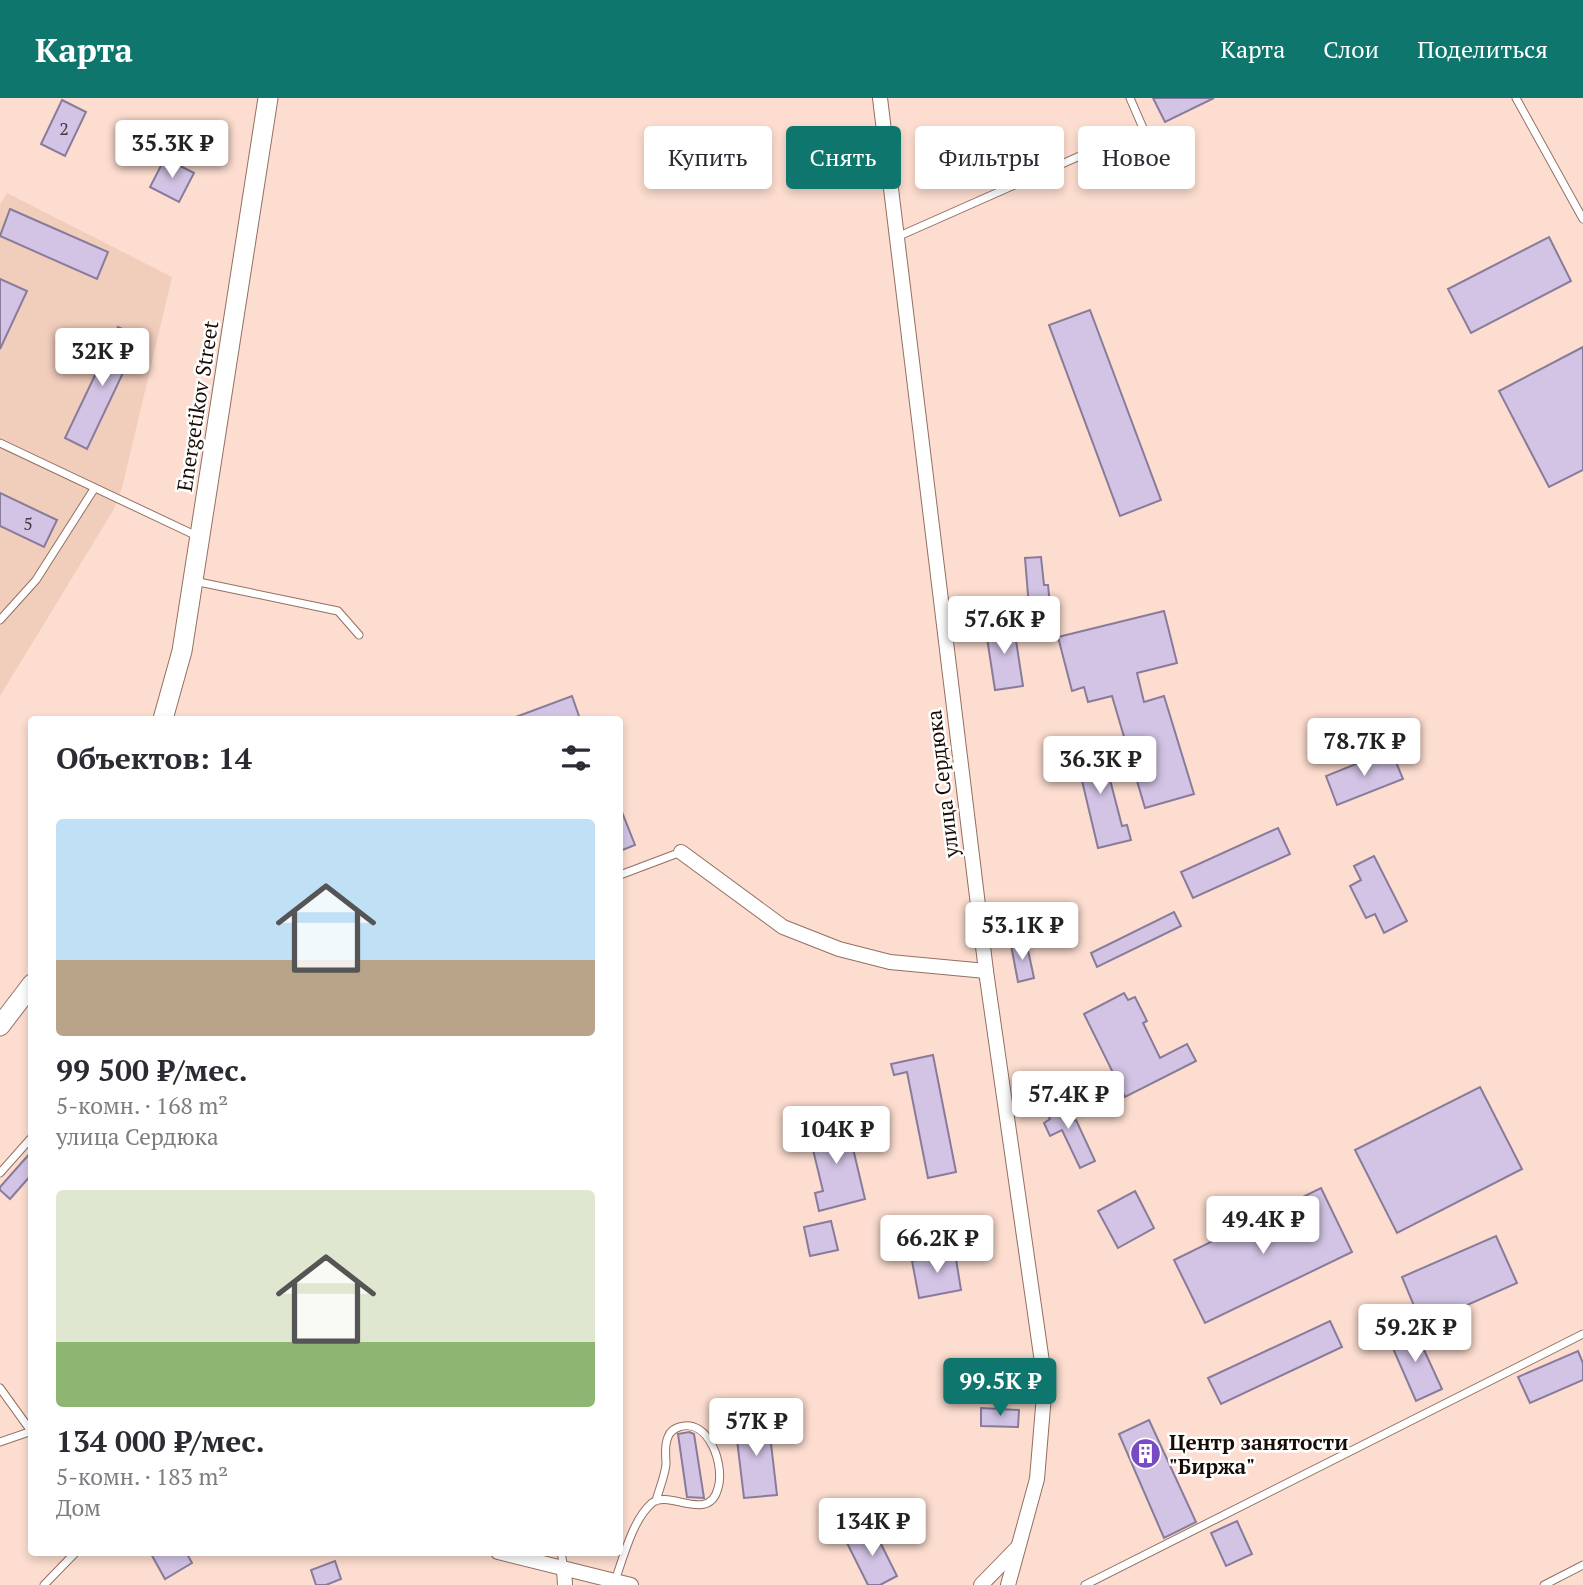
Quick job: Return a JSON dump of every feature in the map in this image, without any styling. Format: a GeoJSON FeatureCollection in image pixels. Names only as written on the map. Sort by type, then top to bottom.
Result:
{"type":"FeatureCollection","features":[{"type":"Feature","properties":{"kind":"main road","name":"Energetikov Street"},"geometry":{"type":"LineString","coordinates":[[164,716],[182,650],[268,98]]}},
{"type":"Feature","properties":{"kind":"main road"},"geometry":{"type":"LineString","coordinates":[[0,1026],[28,989]]}},
{"type":"Feature","properties":{"kind":"street","name":"улица Сердюка"},"geometry":{"type":"LineString","coordinates":[[880,98],[986,971],[1045,1383],[1037,1479],[1009,1585]]}},
{"type":"Feature","properties":{"kind":"street"},"geometry":{"type":"LineString","coordinates":[[681,852],[783,927],[839,949],[890,962],[986,971]]}},
{"type":"Feature","properties":{"kind":"street"},"geometry":{"type":"LineString","coordinates":[[981,1585],[1019,1546]]}},
{"type":"Feature","properties":{"kind":"street"},"geometry":{"type":"LineString","coordinates":[[513,1556],[631,1585]]}},
{"type":"Feature","properties":{"kind":"street"},"geometry":{"type":"LineString","coordinates":[[564,1570],[565,1585]]}},
{"type":"Feature","properties":{"kind":"lane"},"geometry":{"type":"LineString","coordinates":[[897,237],[1143,128],[1130,98]]}},
{"type":"Feature","properties":{"kind":"lane"},"geometry":{"type":"LineString","coordinates":[[1516,98],[1583,219]]}},
{"type":"Feature","properties":{"kind":"lane"},"geometry":{"type":"LineString","coordinates":[[0,443],[200,537]]}},
{"type":"Feature","properties":{"kind":"lane"},"geometry":{"type":"LineString","coordinates":[[0,620],[36,580],[94,489]]}},
{"type":"Feature","properties":{"kind":"lane"},"geometry":{"type":"LineString","coordinates":[[193,580],[338,611],[359,635]]}},
{"type":"Feature","properties":{"kind":"lane"},"geometry":{"type":"LineString","coordinates":[[623,874],[681,852]]}},
{"type":"Feature","properties":{"kind":"lane"},"geometry":{"type":"LineString","coordinates":[[0,1173],[28,1142]]}},
{"type":"Feature","properties":{"kind":"lane"},"geometry":{"type":"LineString","coordinates":[[1085,1585],[1583,1334]]}},
{"type":"Feature","properties":{"kind":"lane"},"geometry":{"type":"LineString","coordinates":[[0,1388],[28,1427]]}},
{"type":"Feature","properties":{"kind":"lane"},"geometry":{"type":"LineString","coordinates":[[623,1555],[636,1526],[656,1500],[664,1473],[668,1437],[673,1429],[684,1425],[698,1427],[710,1441],[721,1472],[718,1490],[708,1502],[699,1505],[688,1506],[670,1500],[656,1500]]}},
{"type":"Feature","properties":{"kind":"lane"},"geometry":{"type":"LineString","coordinates":[[0,1442],[28,1432]]}},
{"type":"Feature","properties":{"kind":"lane"},"geometry":{"type":"LineString","coordinates":[[44,1585],[72,1556]]}},
{"type":"Feature","properties":{"kind":"lane"},"geometry":{"type":"LineString","coordinates":[[562,1556],[564,1570]]}},
{"type":"Feature","properties":{"kind":"lane"},"geometry":{"type":"LineString","coordinates":[[615,1581],[623,1556]]}},
{"type":"Feature","properties":{"kind":"lane"},"geometry":{"type":"LineString","coordinates":[[1544,1585],[1583,1564]]}},
{"type":"Feature","properties":{"kind":"shaded area"},"geometry":{"type":"Polygon","coordinates":[[[7,193],[172,277],[122,488],[114,509],[0,696],[0,205],[7,193]]]}},
{"type":"Feature","properties":{"kind":"building"},"geometry":{"type":"Polygon","coordinates":[[[1153,98],[1214,98],[1165,122],[1153,98]]]}},
{"type":"Feature","properties":{"kind":"building"},"geometry":{"type":"Polygon","coordinates":[[[62,100],[86,112],[65,156],[41,144],[62,100]]]}},
{"type":"Feature","properties":{"kind":"building"},"geometry":{"type":"Polygon","coordinates":[[[165,158],[194,173],[179,202],[150,187],[165,158]]]}},
{"type":"Feature","properties":{"kind":"building"},"geometry":{"type":"Polygon","coordinates":[[[10,209],[108,252],[97,279],[0,236],[10,209]]]}},
{"type":"Feature","properties":{"kind":"building"},"geometry":{"type":"Polygon","coordinates":[[[1549,237],[1571,281],[1471,333],[1448,289],[1549,237]]]}},
{"type":"Feature","properties":{"kind":"building"},"geometry":{"type":"Polygon","coordinates":[[[0,279],[27,291],[0,349],[0,279]]]}},
{"type":"Feature","properties":{"kind":"building"},"geometry":{"type":"Polygon","coordinates":[[[1090,310],[1161,500],[1120,516],[1049,325],[1090,310]]]}},
{"type":"Feature","properties":{"kind":"building"},"geometry":{"type":"Polygon","coordinates":[[[118,327],[140,337],[87,449],[65,438],[118,327]]]}},
{"type":"Feature","properties":{"kind":"building"},"geometry":{"type":"Polygon","coordinates":[[[1583,347],[1583,470],[1549,487],[1499,391],[1583,347]]]}},
{"type":"Feature","properties":{"kind":"building"},"geometry":{"type":"Polygon","coordinates":[[[0,493],[57,520],[44,547],[0,526],[0,493]]]}},
{"type":"Feature","properties":{"kind":"building"},"geometry":{"type":"Polygon","coordinates":[[[1041,557],[1044,585],[1048,585],[1050,605],[1029,607],[1025,558],[1041,557]]]}},
{"type":"Feature","properties":{"kind":"building"},"geometry":{"type":"Polygon","coordinates":[[[976,597],[980,618],[958,622],[954,601],[976,597]]]}},
{"type":"Feature","properties":{"kind":"building"},"geometry":{"type":"Polygon","coordinates":[[[1164,611],[1177,663],[1137,673],[1144,702],[1164,696],[1194,794],[1145,808],[1112,696],[1088,702],[1084,687],[1072,691],[1058,637],[1164,611]]]}},
{"type":"Feature","properties":{"kind":"building"},"geometry":{"type":"Polygon","coordinates":[[[1013,621],[1023,686],[995,690],[985,625],[1013,621]]]}},
{"type":"Feature","properties":{"kind":"building"},"geometry":{"type":"Polygon","coordinates":[[[572,696],[579,716],[518,716],[572,696]]]}},
{"type":"Feature","properties":{"kind":"building"},"geometry":{"type":"Polygon","coordinates":[[[1100,741],[1122,826],[1127,825],[1131,840],[1098,848],[1074,747],[1100,741]]]}},
{"type":"Feature","properties":{"kind":"building"},"geometry":{"type":"Polygon","coordinates":[[[1391,750],[1403,779],[1337,805],[1326,776],[1391,750]]]}},
{"type":"Feature","properties":{"kind":"building"},"geometry":{"type":"Polygon","coordinates":[[[623,815],[635,845],[623,850],[623,815]]]}},
{"type":"Feature","properties":{"kind":"building"},"geometry":{"type":"Polygon","coordinates":[[[1278,828],[1290,854],[1193,898],[1181,872],[1278,828]]]}},
{"type":"Feature","properties":{"kind":"building"},"geometry":{"type":"Polygon","coordinates":[[[1374,856],[1407,921],[1384,933],[1375,914],[1366,918],[1350,886],[1361,880],[1354,866],[1374,856]]]}},
{"type":"Feature","properties":{"kind":"building"},"geometry":{"type":"Polygon","coordinates":[[[1174,912],[1181,926],[1097,967],[1091,953],[1174,912]]]}},
{"type":"Feature","properties":{"kind":"building"},"geometry":{"type":"Polygon","coordinates":[[[1026,941],[1034,978],[1018,982],[1011,945],[1026,941]]]}},
{"type":"Feature","properties":{"kind":"building"},"geometry":{"type":"Polygon","coordinates":[[[1124,993],[1128,1000],[1135,997],[1147,1021],[1143,1023],[1160,1058],[1187,1044],[1196,1061],[1125,1097],[1084,1014],[1124,993]]]}},
{"type":"Feature","properties":{"kind":"building"},"geometry":{"type":"Polygon","coordinates":[[[933,1055],[956,1172],[928,1178],[907,1072],[894,1075],[891,1064],[933,1055]]]}},
{"type":"Feature","properties":{"kind":"building"},"geometry":{"type":"Polygon","coordinates":[[[1480,1087],[1522,1169],[1397,1233],[1355,1150],[1480,1087]]]}},
{"type":"Feature","properties":{"kind":"building"},"geometry":{"type":"Polygon","coordinates":[[[1056,1095],[1064,1112],[1068,1110],[1073,1121],[1076,1120],[1095,1161],[1080,1168],[1062,1130],[1050,1136],[1044,1123],[1050,1119],[1042,1102],[1056,1095]]]}},
{"type":"Feature","properties":{"kind":"building"},"geometry":{"type":"Polygon","coordinates":[[[846,1119],[865,1199],[819,1211],[815,1193],[823,1191],[808,1129],[846,1119]]]}},
{"type":"Feature","properties":{"kind":"building"},"geometry":{"type":"Polygon","coordinates":[[[28,1156],[28,1179],[10,1199],[0,1187],[28,1156]]]}},
{"type":"Feature","properties":{"kind":"building"},"geometry":{"type":"Polygon","coordinates":[[[1321,1188],[1352,1252],[1205,1323],[1174,1260],[1321,1188]]]}},
{"type":"Feature","properties":{"kind":"building"},"geometry":{"type":"Polygon","coordinates":[[[1135,1191],[1154,1228],[1118,1248],[1098,1211],[1135,1191]]]}},
{"type":"Feature","properties":{"kind":"building"},"geometry":{"type":"Polygon","coordinates":[[[831,1221],[838,1250],[810,1256],[804,1227],[831,1221]]]}},
{"type":"Feature","properties":{"kind":"building"},"geometry":{"type":"Polygon","coordinates":[[[1496,1236],[1517,1283],[1422,1325],[1402,1277],[1496,1236]]]}},
{"type":"Feature","properties":{"kind":"building"},"geometry":{"type":"Polygon","coordinates":[[[955,1253],[961,1290],[919,1298],[912,1261],[955,1253]]]}},
{"type":"Feature","properties":{"kind":"building"},"geometry":{"type":"Polygon","coordinates":[[[1330,1321],[1342,1347],[1221,1404],[1208,1378],[1330,1321]]]}},
{"type":"Feature","properties":{"kind":"building"},"geometry":{"type":"Polygon","coordinates":[[[1413,1326],[1442,1389],[1416,1401],[1388,1337],[1413,1326]]]}},
{"type":"Feature","properties":{"kind":"building"},"geometry":{"type":"Polygon","coordinates":[[[1578,1351],[1583,1363],[1583,1380],[1530,1403],[1518,1377],[1578,1351]]]}},
{"type":"Feature","properties":{"kind":"building"},"geometry":{"type":"Polygon","coordinates":[[[981,1408],[1019,1410],[1018,1427],[981,1426],[981,1408]]]}},
{"type":"Feature","properties":{"kind":"building"},"geometry":{"type":"Polygon","coordinates":[[[768,1418],[777,1495],[744,1498],[735,1423],[768,1418]]]}},
{"type":"Feature","properties":{"kind":"building"},"geometry":{"type":"Polygon","coordinates":[[[1149,1420],[1196,1522],[1164,1538],[1119,1434],[1149,1420]]]}},
{"type":"Feature","properties":{"kind":"building"},"geometry":{"type":"Polygon","coordinates":[[[678,1434],[694,1434],[704,1498],[687,1497],[678,1434]]]}},
{"type":"Feature","properties":{"kind":"building"},"geometry":{"type":"Polygon","coordinates":[[[1237,1521],[1252,1554],[1226,1566],[1211,1533],[1237,1521]]]}},
{"type":"Feature","properties":{"kind":"building"},"geometry":{"type":"Polygon","coordinates":[[[873,1528],[897,1576],[880,1585],[868,1585],[846,1541],[873,1528]]]}},
{"type":"Feature","properties":{"kind":"building"},"geometry":{"type":"Polygon","coordinates":[[[152,1556],[188,1556],[192,1563],[165,1579],[152,1556]]]}},
{"type":"Feature","properties":{"kind":"building"},"geometry":{"type":"Polygon","coordinates":[[[335,1561],[341,1579],[326,1585],[316,1585],[311,1570],[335,1561]]]}},
{"type":"Feature","properties":{"kind":"place","name":"Центр занятости \"Биржа\""},"geometry":{"type":"Point","coordinates":[1146,1454]}}]}
